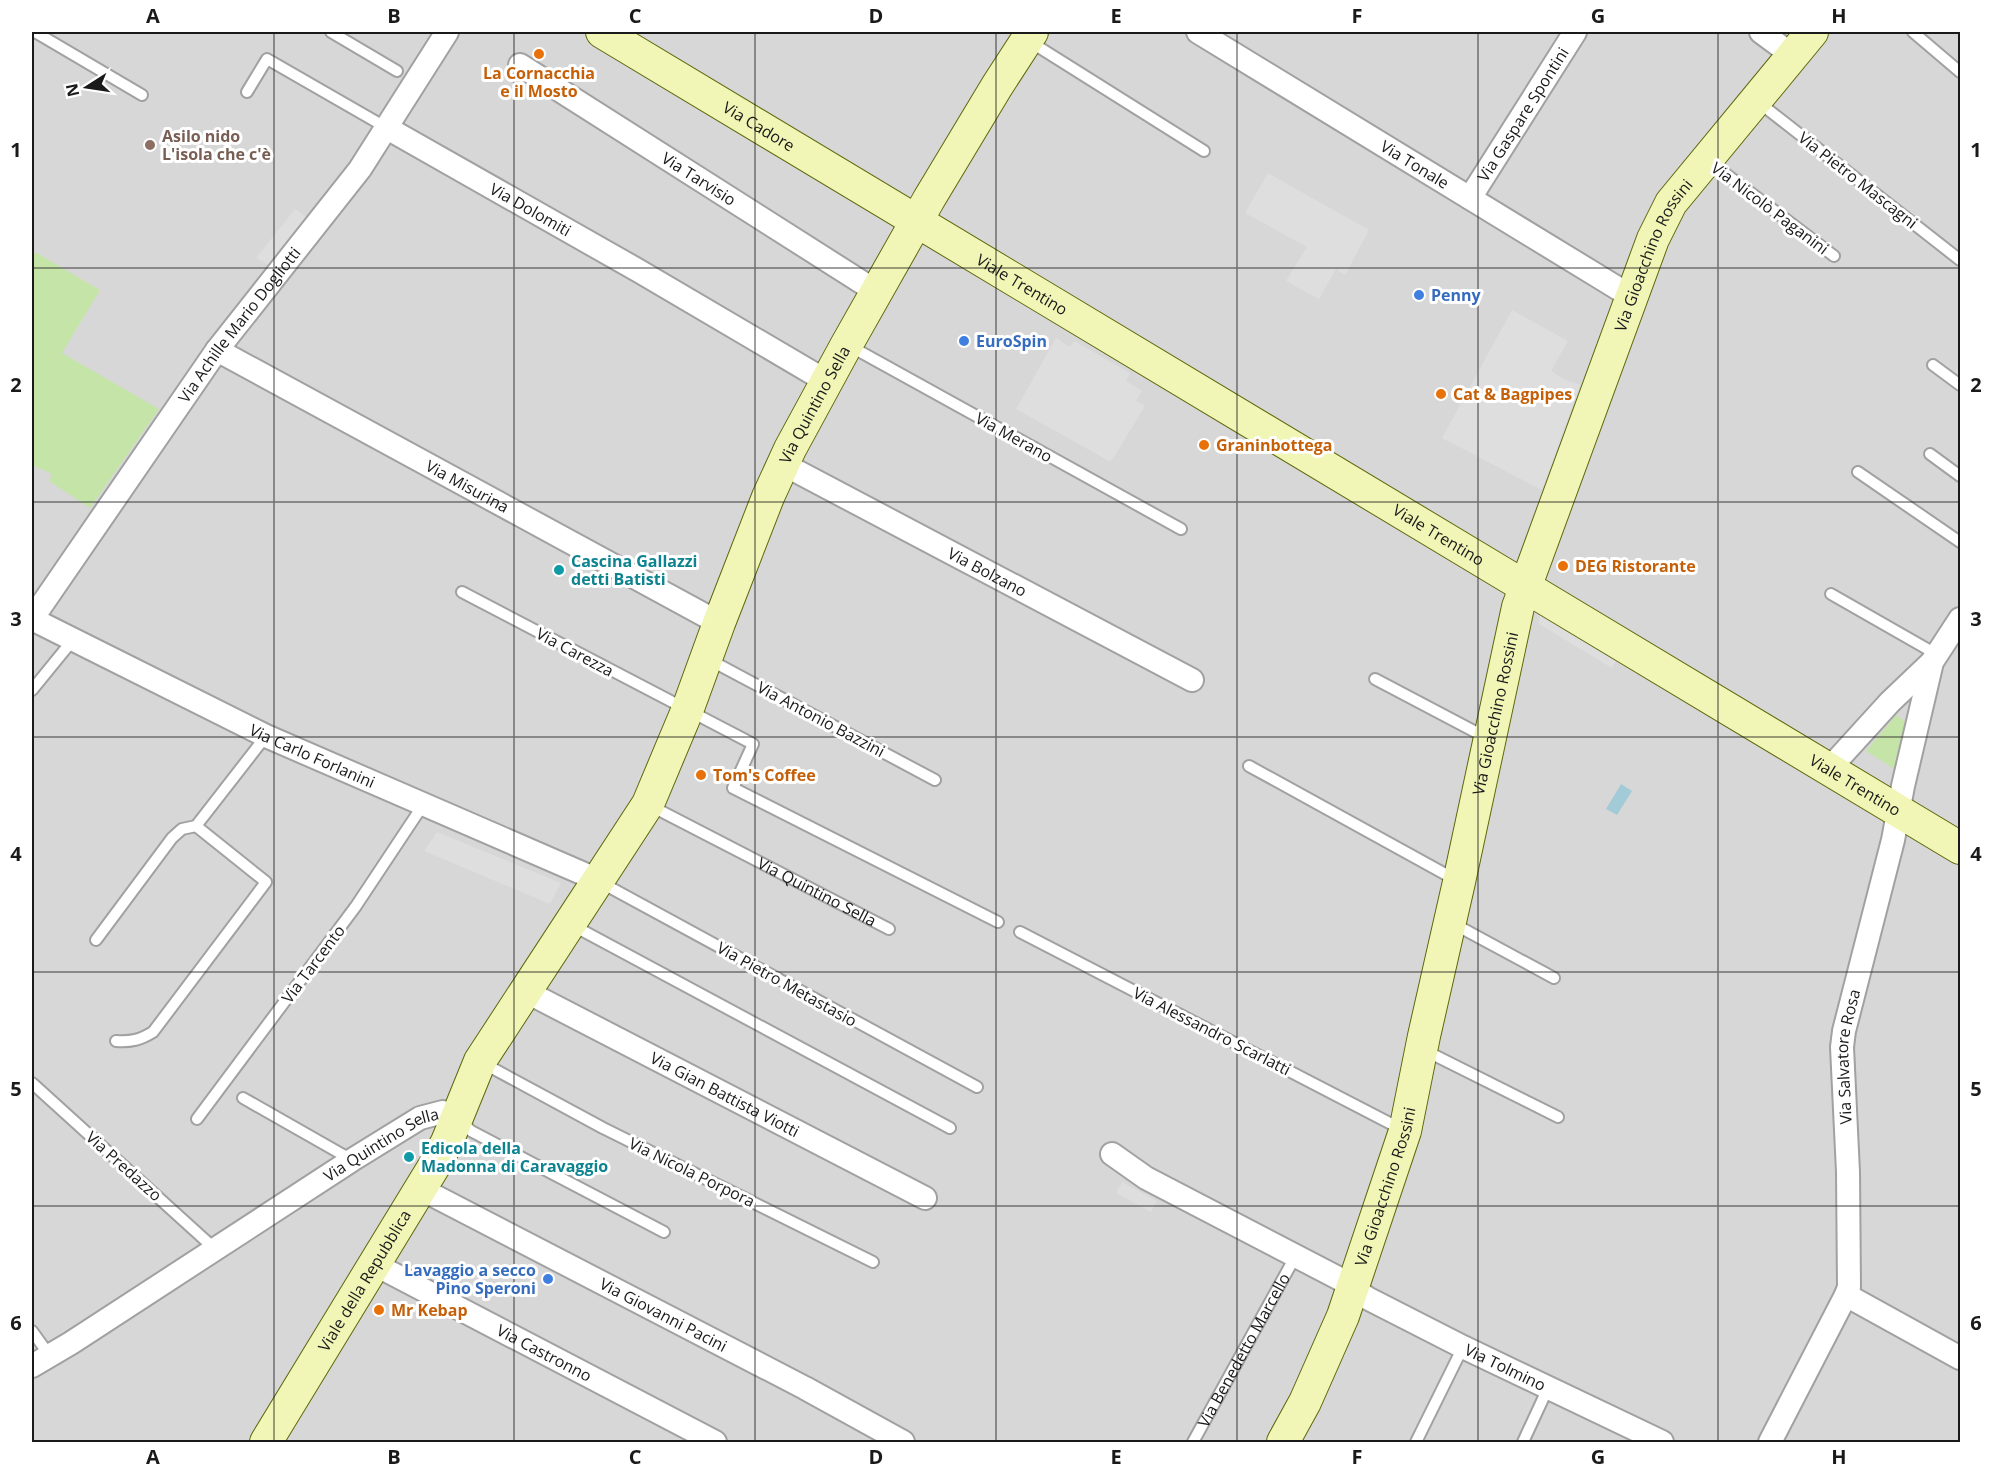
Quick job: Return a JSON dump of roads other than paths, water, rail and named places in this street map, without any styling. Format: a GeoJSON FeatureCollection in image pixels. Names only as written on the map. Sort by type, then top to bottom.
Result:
{"type":"FeatureCollection","features":[{"type":"Feature","properties":{"kind":"street","name":"Via Achille Mario Dogliotti"},"geometry":{"type":"LineString","coordinates":[[32,619],[217,350],[360,169],[447,32]]}},
{"type":"Feature","properties":{"kind":"street","name":"Via Cadore"},"geometry":{"type":"LineString","coordinates":[[602,32],[917,221]]}},
{"type":"Feature","properties":{"kind":"street","name":"Via Tonale"},"geometry":{"type":"LineString","coordinates":[[1198,32],[1632,297]]}},
{"type":"Feature","properties":{"kind":"street","name":"Via Gaspare Spontini"},"geometry":{"type":"LineString","coordinates":[[1470,198],[1575,32]]}},
{"type":"Feature","properties":{"kind":"street"},"geometry":{"type":"LineString","coordinates":[[1761,32],[1802,43]]}},
{"type":"Feature","properties":{"kind":"street","name":"Via Quintino Sella"},"geometry":{"type":"LineString","coordinates":[[41,1361],[420,1118],[443,1112],[456,1117],[480,1061],[648,804],[687,711],[719,623],[783,464],[826,381],[917,221],[1029,35]]}},
{"type":"Feature","properties":{"kind":"street","name":"Via Gioacchino Rossini"},"geometry":{"type":"LineString","coordinates":[[1283,1443],[1318,1373],[1353,1288],[1405,1131],[1518,608],[1632,297],[1662,219],[1677,194],[1802,43]]}},
{"type":"Feature","properties":{"kind":"street","name":"Via Tarvisio"},"geometry":{"type":"LineString","coordinates":[[520,65],[877,292]]}},
{"type":"Feature","properties":{"kind":"street","name":"Via Dolomiti"},"geometry":{"type":"LineString","coordinates":[[387,128],[639,271],[826,381]]}},
{"type":"Feature","properties":{"kind":"street","name":"Viale Trentino"},"geometry":{"type":"LineString","coordinates":[[917,221],[1960,848]]}},
{"type":"Feature","properties":{"kind":"street","name":"Via Misurina"},"geometry":{"type":"LineString","coordinates":[[217,350],[719,623]]}},
{"type":"Feature","properties":{"kind":"street","name":"Via Bolzano"},"geometry":{"type":"LineString","coordinates":[[783,464],[1192,680]]}},
{"type":"Feature","properties":{"kind":"street","name":"Via Carlo Forlanini"},"geometry":{"type":"LineString","coordinates":[[32,619],[266,736],[598,880]]}},
{"type":"Feature","properties":{"kind":"street","name":"Via Salvatore Rosa"},"geometry":{"type":"LineString","coordinates":[[1829,769],[1934,658],[1960,619]]}},
{"type":"Feature","properties":{"kind":"street","name":"Via Salvatore Rosa"},"geometry":{"type":"LineString","coordinates":[[1770,1443],[1846,1295],[1850,1279],[1842,1040],[1934,658]]}},
{"type":"Feature","properties":{"kind":"street"},"geometry":{"type":"LineString","coordinates":[[1890,702],[1917,721]]}},
{"type":"Feature","properties":{"kind":"street","name":"Via Gian Battista Viotti"},"geometry":{"type":"LineString","coordinates":[[525,991],[924,1198]]}},
{"type":"Feature","properties":{"kind":"street","name":"Viale della Repubblica"},"geometry":{"type":"LineString","coordinates":[[266,1443],[421,1189],[447,1142],[456,1117]]}},
{"type":"Feature","properties":{"kind":"street","name":"Via Benedetto Marcello"},"geometry":{"type":"LineString","coordinates":[[1112,1154],[1146,1178],[1340,1279],[1353,1288]]}},
{"type":"Feature","properties":{"kind":"street","name":"Via Giovanni Pacini"},"geometry":{"type":"LineString","coordinates":[[421,1189],[794,1382],[903,1443]]}},
{"type":"Feature","properties":{"kind":"street","name":"Via Castronno"},"geometry":{"type":"LineString","coordinates":[[374,1264],[715,1443]]}},
{"type":"Feature","properties":{"kind":"street","name":"Via Tolmino"},"geometry":{"type":"LineString","coordinates":[[1353,1288],[1463,1347],[1662,1443]]}},
{"type":"Feature","properties":{"kind":"street"},"geometry":{"type":"LineString","coordinates":[[1846,1295],[1960,1358]]}},
{"type":"Feature","properties":{"kind":"lane"},"geometry":{"type":"LineString","coordinates":[[34,32],[142,95]]}},
{"type":"Feature","properties":{"kind":"lane"},"geometry":{"type":"LineString","coordinates":[[331,32],[397,71]]}},
{"type":"Feature","properties":{"kind":"lane"},"geometry":{"type":"LineString","coordinates":[[1913,32],[1960,72]]}},
{"type":"Feature","properties":{"kind":"lane"},"geometry":{"type":"LineString","coordinates":[[1029,35],[1204,151]]}},
{"type":"Feature","properties":{"kind":"lane","name":"Via Dolomiti"},"geometry":{"type":"LineString","coordinates":[[247,92],[267,59],[387,128]]}},
{"type":"Feature","properties":{"kind":"lane","name":"Via Pietro Mascagni"},"geometry":{"type":"LineString","coordinates":[[1755,100],[1960,260]]}},
{"type":"Feature","properties":{"kind":"lane","name":"Via Nicolò Paganini"},"geometry":{"type":"LineString","coordinates":[[1706,160],[1834,256]]}},
{"type":"Feature","properties":{"kind":"lane","name":"Via Merano"},"geometry":{"type":"LineString","coordinates":[[847,344],[1181,529]]}},
{"type":"Feature","properties":{"kind":"lane"},"geometry":{"type":"LineString","coordinates":[[1933,365],[1960,385]]}},
{"type":"Feature","properties":{"kind":"lane"},"geometry":{"type":"LineString","coordinates":[[1930,454],[1960,476]]}},
{"type":"Feature","properties":{"kind":"lane"},"geometry":{"type":"LineString","coordinates":[[1858,472],[1960,542]]}},
{"type":"Feature","properties":{"kind":"lane","name":"Via Carezza"},"geometry":{"type":"LineString","coordinates":[[462,592],[687,711]]}},
{"type":"Feature","properties":{"kind":"lane"},"geometry":{"type":"LineString","coordinates":[[1831,594],[1934,658]]}},
{"type":"Feature","properties":{"kind":"lane"},"geometry":{"type":"LineString","coordinates":[[32,690],[72,641]]}},
{"type":"Feature","properties":{"kind":"lane","name":"Via Antonio Bazzini"},"geometry":{"type":"LineString","coordinates":[[706,658],[935,780]]}},
{"type":"Feature","properties":{"kind":"lane"},"geometry":{"type":"LineString","coordinates":[[1375,679],[1490,739]]}},
{"type":"Feature","properties":{"kind":"lane"},"geometry":{"type":"LineString","coordinates":[[687,711],[753,744],[733,788],[998,922]]}},
{"type":"Feature","properties":{"kind":"lane"},"geometry":{"type":"LineString","coordinates":[[96,940],[172,838],[182,829],[196,826],[266,736]]}},
{"type":"Feature","properties":{"kind":"lane"},"geometry":{"type":"LineString","coordinates":[[1249,766],[1459,882]]}},
{"type":"Feature","properties":{"kind":"lane","name":"Via Quintino Sella"},"geometry":{"type":"LineString","coordinates":[[648,804],[889,929]]}},
{"type":"Feature","properties":{"kind":"lane","name":"Via Tarcento"},"geometry":{"type":"LineString","coordinates":[[198,1119],[356,906],[423,805]]}},
{"type":"Feature","properties":{"kind":"lane"},"geometry":{"type":"LineString","coordinates":[[116,1041],[141,1040],[153,1032],[266,882],[196,826]]}},
{"type":"Feature","properties":{"kind":"lane","name":"Via Pietro Metastasio"},"geometry":{"type":"LineString","coordinates":[[598,880],[977,1087]]}},
{"type":"Feature","properties":{"kind":"lane"},"geometry":{"type":"LineString","coordinates":[[1450,922],[1554,978]]}},
{"type":"Feature","properties":{"kind":"lane"},"geometry":{"type":"LineString","coordinates":[[569,924],[950,1128]]}},
{"type":"Feature","properties":{"kind":"lane","name":"Via Alessandro Scarlatti"},"geometry":{"type":"LineString","coordinates":[[1020,932],[1405,1131]]}},
{"type":"Feature","properties":{"kind":"lane"},"geometry":{"type":"LineString","coordinates":[[1421,1049],[1558,1117]]}},
{"type":"Feature","properties":{"kind":"lane","name":"Via Nicola Porpora"},"geometry":{"type":"LineString","coordinates":[[480,1061],[603,1128],[873,1262]]}},
{"type":"Feature","properties":{"kind":"lane","name":"Via Predazzo"},"geometry":{"type":"LineString","coordinates":[[32,1083],[215,1250]]}},
{"type":"Feature","properties":{"kind":"lane"},"geometry":{"type":"LineString","coordinates":[[243,1098],[352,1160]]}},
{"type":"Feature","properties":{"kind":"lane"},"geometry":{"type":"LineString","coordinates":[[456,1117],[471,1131],[664,1232]]}},
{"type":"Feature","properties":{"kind":"lane","name":"Via Benedetto Marcello"},"geometry":{"type":"LineString","coordinates":[[1193,1443],[1295,1257]]}},
{"type":"Feature","properties":{"kind":"lane"},"geometry":{"type":"LineString","coordinates":[[32,1331],[41,1361]]}},
{"type":"Feature","properties":{"kind":"lane"},"geometry":{"type":"LineString","coordinates":[[1416,1443],[1463,1347]]}},
{"type":"Feature","properties":{"kind":"lane"},"geometry":{"type":"LineString","coordinates":[[1523,1443],[1548,1388]]}},
{"type":"Feature","properties":{"kind":"water"},"geometry":{"type":"Polygon","coordinates":[[[1621,784],[1632,791],[1617,815],[1606,809],[1621,784]]]}},
{"type":"Feature","properties":{"kind":"place","name":"La Cornacchia e il Mosto"},"geometry":{"type":"Point","coordinates":[539,54]}},
{"type":"Feature","properties":{"kind":"place","name":"Asilo nido L'isola che c'è"},"geometry":{"type":"Point","coordinates":[150,145]}},
{"type":"Feature","properties":{"kind":"place","name":"Penny"},"geometry":{"type":"Point","coordinates":[1419,295]}},
{"type":"Feature","properties":{"kind":"place","name":"EuroSpin"},"geometry":{"type":"Point","coordinates":[964,341]}},
{"type":"Feature","properties":{"kind":"place","name":"Cat & Bagpipes"},"geometry":{"type":"Point","coordinates":[1441,394]}},
{"type":"Feature","properties":{"kind":"place","name":"Graninbottega"},"geometry":{"type":"Point","coordinates":[1204,445]}},
{"type":"Feature","properties":{"kind":"place","name":"DEG Ristorante"},"geometry":{"type":"Point","coordinates":[1563,566]}},
{"type":"Feature","properties":{"kind":"place","name":"Cascina Gallazzi detti Batisti"},"geometry":{"type":"Point","coordinates":[559,570]}},
{"type":"Feature","properties":{"kind":"place","name":"Tom's Coffee"},"geometry":{"type":"Point","coordinates":[701,775]}},
{"type":"Feature","properties":{"kind":"place","name":"Edicola della Madonna di Caravaggio"},"geometry":{"type":"Point","coordinates":[409,1157]}},
{"type":"Feature","properties":{"kind":"place","name":"Lavaggio a secco Pino Speroni"},"geometry":{"type":"Point","coordinates":[548,1279]}},
{"type":"Feature","properties":{"kind":"place","name":"Mr Kebap"},"geometry":{"type":"Point","coordinates":[379,1310]}}]}
